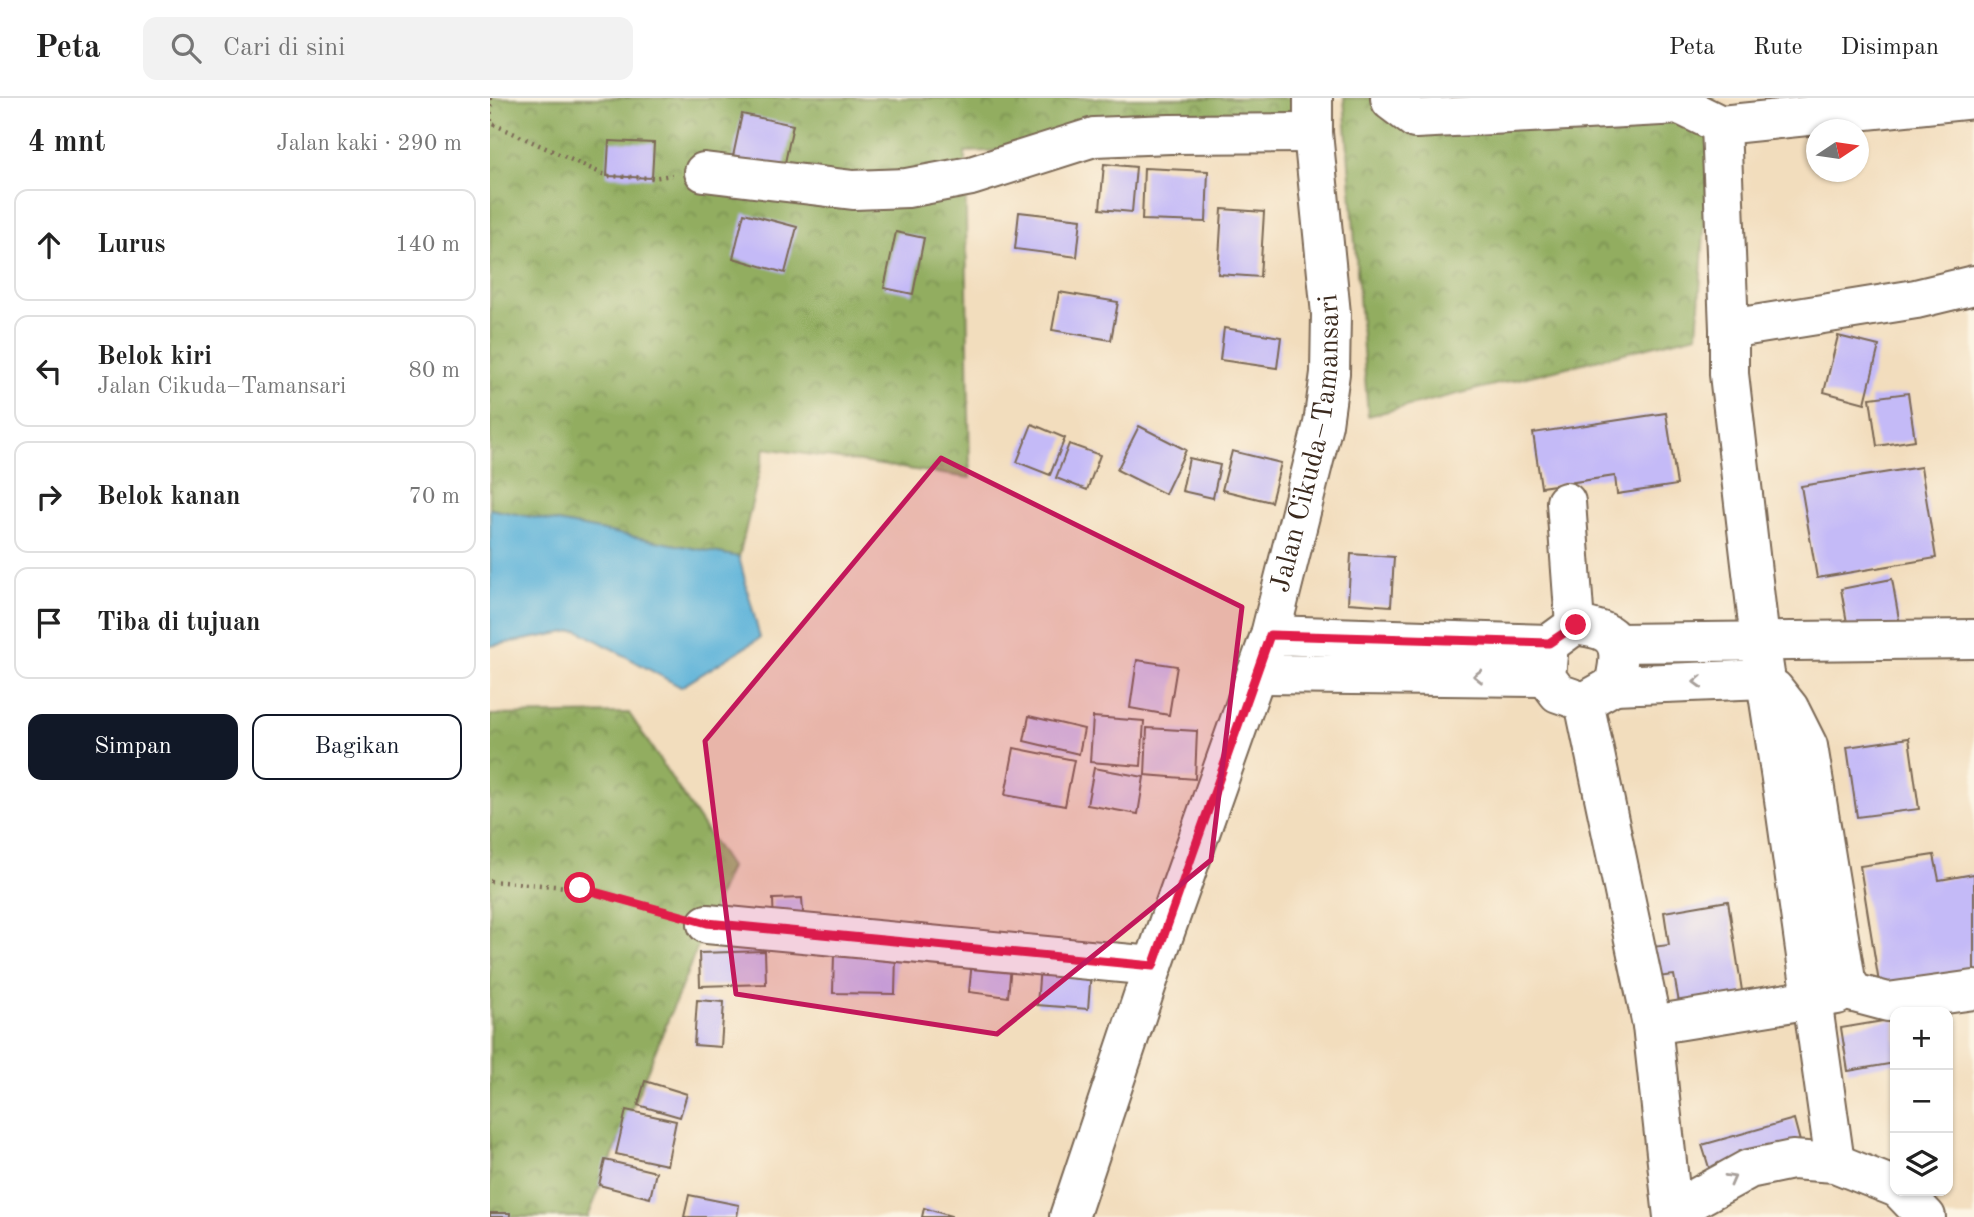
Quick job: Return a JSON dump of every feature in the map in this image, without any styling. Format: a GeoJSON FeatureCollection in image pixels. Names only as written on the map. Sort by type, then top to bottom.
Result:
{"type":"FeatureCollection","features":[{"type":"Feature","properties":{"kind":"street"},"geometry":{"type":"LineString","coordinates":[[1390,98],[1415,119],[1680,105],[1721,125],[1974,99]]}},
{"type":"Feature","properties":{"kind":"street"},"geometry":{"type":"LineString","coordinates":[[704,172],[853,190],[907,188],[971,176],[1094,137],[1170,134],[1313,116]]}},
{"type":"Feature","properties":{"kind":"street","name":"Jalan Cikuda–Tamansari"},"geometry":{"type":"LineString","coordinates":[[1069,1217],[1153,966],[1270,635],[1323,424],[1330,373],[1331,314],[1313,116]]}},
{"type":"Feature","properties":{"kind":"street"},"geometry":{"type":"LineString","coordinates":[[1721,125],[1729,374],[1760,641],[1766,679],[1806,834],[1846,980],[1854,993]]}},
{"type":"Feature","properties":{"kind":"street"},"geometry":{"type":"LineString","coordinates":[[1729,329],[1916,299],[1974,285]]}},
{"type":"Feature","properties":{"kind":"street"},"geometry":{"type":"LineString","coordinates":[[1566,502],[1557,648],[1558,693],[1599,693],[1766,679]]}},
{"type":"Feature","properties":{"kind":"street"},"geometry":{"type":"LineString","coordinates":[[1257,674],[1557,648],[1606,633],[1616,643],[1620,657],[1599,693],[1653,1025],[1674,1217]]}},
{"type":"Feature","properties":{"kind":"street"},"geometry":{"type":"LineString","coordinates":[[1270,635],[1557,648]]}},
{"type":"Feature","properties":{"kind":"street"},"geometry":{"type":"LineString","coordinates":[[1616,643],[1974,639]]}},
{"type":"Feature","properties":{"kind":"street"},"geometry":{"type":"LineString","coordinates":[[1806,834],[1813,998],[1835,1163]]}},
{"type":"Feature","properties":{"kind":"street"},"geometry":{"type":"LineString","coordinates":[[707,923],[1153,966]]}},
{"type":"Feature","properties":{"kind":"street"},"geometry":{"type":"LineString","coordinates":[[1653,1025],[1854,993],[1888,1002],[1974,990]]}},
{"type":"Feature","properties":{"kind":"street"},"geometry":{"type":"LineString","coordinates":[[1674,1217],[1689,1202],[1749,1169],[1792,1160],[1835,1163],[1890,1185]]}},
{"type":"Feature","properties":{"kind":"street"},"geometry":{"type":"LineString","coordinates":[[1906,1196],[1926,1217]]}},
{"type":"Feature","properties":{"kind":"path"},"geometry":{"type":"LineString","coordinates":[[490,98],[492,123],[607,176],[652,178],[704,172]]}},
{"type":"Feature","properties":{"kind":"path"},"geometry":{"type":"LineString","coordinates":[[490,881],[580,888],[707,923]]}},
{"type":"Feature","properties":{"kind":"highlighted area"},"geometry":{"type":"Polygon","coordinates":[[[941,458],[1242,607],[1211,860],[997,1034],[736,994],[705,741],[941,458]]]}},
{"type":"Feature","properties":{"kind":"green space"},"geometry":{"type":"Polygon","coordinates":[[[490,98],[1311,98],[1314,139],[965,152],[970,478],[765,448],[739,557],[490,509],[490,98]]]}},
{"type":"Feature","properties":{"kind":"green space"},"geometry":{"type":"Polygon","coordinates":[[[1344,98],[1713,98],[1697,335],[1368,416],[1344,98]]]}},
{"type":"Feature","properties":{"kind":"green space"},"geometry":{"type":"Polygon","coordinates":[[[629,713],[730,867],[588,1217],[490,1217],[490,715],[629,713]]]}},
{"type":"Feature","properties":{"kind":"water"},"geometry":{"type":"Polygon","coordinates":[[[490,509],[739,557],[760,638],[681,687],[578,630],[490,646],[490,509]]]}},
{"type":"Feature","properties":{"kind":"building"},"geometry":{"type":"Polygon","coordinates":[[[742,114],[793,125],[783,172],[732,161],[742,114]]]}},
{"type":"Feature","properties":{"kind":"building"},"geometry":{"type":"Polygon","coordinates":[[[609,141],[654,143],[652,178],[607,176],[609,141]]]}},
{"type":"Feature","properties":{"kind":"building"},"geometry":{"type":"Polygon","coordinates":[[[1104,164],[1136,167],[1132,212],[1100,209],[1104,164]]]}},
{"type":"Feature","properties":{"kind":"building"},"geometry":{"type":"Polygon","coordinates":[[[1144,168],[1208,171],[1206,222],[1142,220],[1144,168]]]}},
{"type":"Feature","properties":{"kind":"building"},"geometry":{"type":"Polygon","coordinates":[[[1222,209],[1264,212],[1260,277],[1218,274],[1222,209]]]}},
{"type":"Feature","properties":{"kind":"building"},"geometry":{"type":"Polygon","coordinates":[[[1019,212],[1081,219],[1077,257],[1015,249],[1019,212]]]}},
{"type":"Feature","properties":{"kind":"building"},"geometry":{"type":"Polygon","coordinates":[[[744,213],[797,227],[785,273],[733,258],[744,213]]]}},
{"type":"Feature","properties":{"kind":"building"},"geometry":{"type":"Polygon","coordinates":[[[896,232],[924,238],[913,294],[884,288],[896,232]]]}},
{"type":"Feature","properties":{"kind":"building"},"geometry":{"type":"Polygon","coordinates":[[[1059,292],[1118,302],[1111,340],[1052,330],[1059,292]]]}},
{"type":"Feature","properties":{"kind":"building"},"geometry":{"type":"Polygon","coordinates":[[[1224,328],[1281,337],[1277,368],[1220,360],[1224,328]]]}},
{"type":"Feature","properties":{"kind":"building"},"geometry":{"type":"Polygon","coordinates":[[[1838,336],[1879,346],[1865,403],[1824,392],[1838,336]]]}},
{"type":"Feature","properties":{"kind":"building"},"geometry":{"type":"Polygon","coordinates":[[[1908,393],[1915,440],[1877,446],[1870,398],[1908,393]]]}},
{"type":"Feature","properties":{"kind":"building"},"geometry":{"type":"Polygon","coordinates":[[[1666,413],[1677,485],[1617,494],[1615,476],[1541,487],[1533,433],[1666,413]]]}},
{"type":"Feature","properties":{"kind":"building"},"geometry":{"type":"Polygon","coordinates":[[[1032,424],[1065,438],[1050,475],[1017,462],[1032,424]]]}},
{"type":"Feature","properties":{"kind":"building"},"geometry":{"type":"Polygon","coordinates":[[[1139,426],[1186,450],[1165,494],[1117,470],[1139,426]]]}},
{"type":"Feature","properties":{"kind":"building"},"geometry":{"type":"Polygon","coordinates":[[[1069,444],[1100,455],[1087,490],[1056,478],[1069,444]]]}},
{"type":"Feature","properties":{"kind":"building"},"geometry":{"type":"Polygon","coordinates":[[[1232,451],[1281,463],[1271,502],[1222,490],[1232,451]]]}},
{"type":"Feature","properties":{"kind":"building"},"geometry":{"type":"Polygon","coordinates":[[[1189,458],[1220,465],[1213,498],[1182,491],[1189,458]]]}},
{"type":"Feature","properties":{"kind":"building"},"geometry":{"type":"Polygon","coordinates":[[[1921,467],[1936,558],[1817,578],[1801,486],[1921,467]]]}},
{"type":"Feature","properties":{"kind":"building"},"geometry":{"type":"Polygon","coordinates":[[[1351,554],[1394,557],[1391,606],[1348,603],[1351,554]]]}},
{"type":"Feature","properties":{"kind":"building"},"geometry":{"type":"Polygon","coordinates":[[[1892,579],[1900,625],[1849,634],[1841,589],[1892,579]]]}},
{"type":"Feature","properties":{"kind":"building"},"geometry":{"type":"Polygon","coordinates":[[[1137,660],[1177,666],[1169,715],[1130,708],[1137,660]]]}},
{"type":"Feature","properties":{"kind":"building"},"geometry":{"type":"Polygon","coordinates":[[[1029,716],[1084,729],[1079,754],[1024,741],[1029,716]]]}},
{"type":"Feature","properties":{"kind":"building"},"geometry":{"type":"Polygon","coordinates":[[[1093,717],[1144,721],[1141,766],[1090,762],[1093,717]]]}},
{"type":"Feature","properties":{"kind":"building"},"geometry":{"type":"Polygon","coordinates":[[[1147,728],[1197,731],[1195,779],[1145,775],[1147,728]]]}},
{"type":"Feature","properties":{"kind":"building"},"geometry":{"type":"Polygon","coordinates":[[[1909,738],[1919,809],[1857,817],[1847,747],[1909,738]]]}},
{"type":"Feature","properties":{"kind":"building"},"geometry":{"type":"Polygon","coordinates":[[[1014,748],[1074,760],[1065,806],[1005,795],[1014,748]]]}},
{"type":"Feature","properties":{"kind":"building"},"geometry":{"type":"Polygon","coordinates":[[[1094,768],[1144,777],[1138,814],[1087,805],[1094,768]]]}},
{"type":"Feature","properties":{"kind":"building"},"geometry":{"type":"Polygon","coordinates":[[[1934,855],[1939,880],[1974,874],[1974,980],[1881,995],[1860,866],[1934,855]]]}},
{"type":"Feature","properties":{"kind":"building"},"geometry":{"type":"Polygon","coordinates":[[[802,898],[804,926],[774,927],[773,899],[802,898]]]}},
{"type":"Feature","properties":{"kind":"building"},"geometry":{"type":"Polygon","coordinates":[[[1728,901],[1743,997],[1680,1008],[1674,975],[1657,977],[1652,947],[1669,945],[1664,912],[1728,901]]]}},
{"type":"Feature","properties":{"kind":"building"},"geometry":{"type":"Polygon","coordinates":[[[765,951],[766,984],[700,986],[699,953],[765,951]]]}},
{"type":"Feature","properties":{"kind":"building"},"geometry":{"type":"Polygon","coordinates":[[[834,954],[896,955],[895,994],[833,993],[834,954]]]}},
{"type":"Feature","properties":{"kind":"building"},"geometry":{"type":"Polygon","coordinates":[[[972,961],[1011,965],[1008,997],[969,992],[972,961]]]}},
{"type":"Feature","properties":{"kind":"building"},"geometry":{"type":"Polygon","coordinates":[[[1040,966],[1091,971],[1088,1009],[1037,1005],[1040,966]]]}},
{"type":"Feature","properties":{"kind":"building"},"geometry":{"type":"Polygon","coordinates":[[[697,1000],[724,1002],[721,1047],[694,1045],[697,1000]]]}},
{"type":"Feature","properties":{"kind":"building"},"geometry":{"type":"Polygon","coordinates":[[[1890,1020],[1890,1064],[1848,1071],[1841,1028],[1890,1020]]]}},
{"type":"Feature","properties":{"kind":"building"},"geometry":{"type":"Polygon","coordinates":[[[645,1081],[687,1094],[680,1117],[638,1105],[645,1081]]]}},
{"type":"Feature","properties":{"kind":"building"},"geometry":{"type":"Polygon","coordinates":[[[626,1110],[676,1121],[667,1165],[616,1154],[626,1110]]]}},
{"type":"Feature","properties":{"kind":"building"},"geometry":{"type":"Polygon","coordinates":[[[1794,1119],[1802,1149],[1711,1174],[1702,1145],[1794,1119]]]}},
{"type":"Feature","properties":{"kind":"building"},"geometry":{"type":"Polygon","coordinates":[[[605,1160],[656,1172],[650,1198],[599,1185],[605,1160]]]}},
{"type":"Feature","properties":{"kind":"building"},"geometry":{"type":"Polygon","coordinates":[[[689,1195],[739,1205],[737,1217],[684,1217],[689,1195]]]}},
{"type":"Feature","properties":{"kind":"building"},"geometry":{"type":"Polygon","coordinates":[[[924,1208],[951,1216],[951,1217],[922,1217],[924,1208]]]}},
{"type":"Feature","properties":{"kind":"building"},"geometry":{"type":"Polygon","coordinates":[[[490,1213],[510,1213],[510,1217],[490,1217],[490,1213]]]}},
{"type":"Feature","properties":{"kind":"route"},"geometry":{"type":"LineString","coordinates":[[580,888],[707,923],[1153,966],[1270,635],[1549,643],[1576,625]]}}]}
